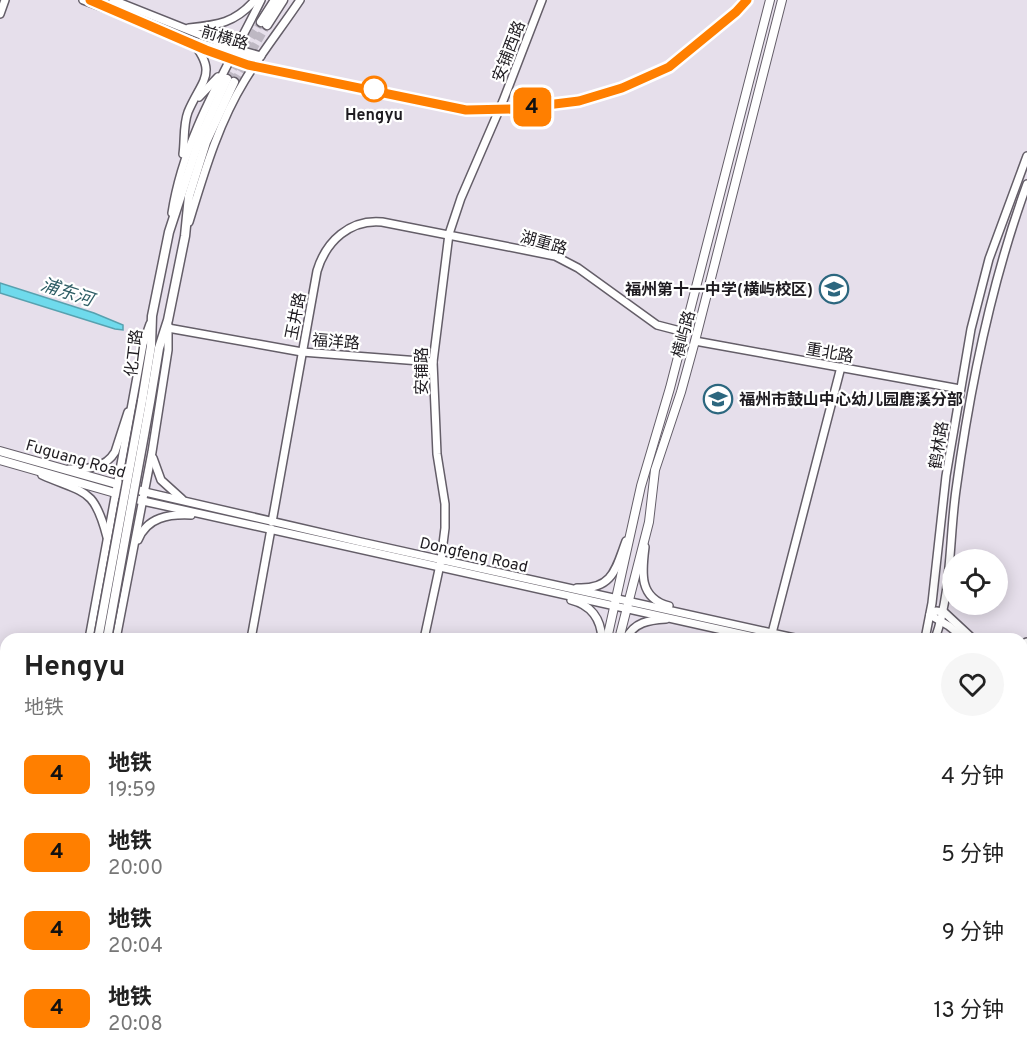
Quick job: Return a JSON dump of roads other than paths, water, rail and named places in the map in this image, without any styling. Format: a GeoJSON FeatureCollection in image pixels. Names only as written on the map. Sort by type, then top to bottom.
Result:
{"type":"FeatureCollection","features":[{"type":"Feature","properties":{"kind":"highway"},"geometry":{"type":"LineString","coordinates":[[274,0],[264,24],[283,0]]}},
{"type":"Feature","properties":{"kind":"highway","name":"化工路"},"geometry":{"type":"LineString","coordinates":[[99,633],[151,346],[152,316],[169,232],[199,140],[228,77]]}},
{"type":"Feature","properties":{"kind":"highway","name":"化工路"},"geometry":{"type":"LineString","coordinates":[[107,633],[141,401],[168,324],[189,196],[228,77]]}},
{"type":"Feature","properties":{"kind":"main road"},"geometry":{"type":"LineString","coordinates":[[0,14],[5,0]]}},
{"type":"Feature","properties":{"kind":"main road","name":"前横路"},"geometry":{"type":"LineString","coordinates":[[82,0],[191,40],[259,58]]}},
{"type":"Feature","properties":{"kind":"main road","name":"前横路"},"geometry":{"type":"LineString","coordinates":[[113,0],[131,3],[235,51]]}},
{"type":"Feature","properties":{"kind":"main road"},"geometry":{"type":"LineString","coordinates":[[185,29],[227,22],[238,16],[255,0]]}},
{"type":"Feature","properties":{"kind":"main road"},"geometry":{"type":"LineString","coordinates":[[169,232],[176,190],[201,118],[228,77],[235,51],[261,0]]}},
{"type":"Feature","properties":{"kind":"main road","name":"化工路"},"geometry":{"type":"LineString","coordinates":[[184,236],[215,140],[234,99],[259,58],[300,0]]}},
{"type":"Feature","properties":{"kind":"main road","name":"安铺西路"},"geometry":{"type":"LineString","coordinates":[[499,111],[542,0]]}},
{"type":"Feature","properties":{"kind":"main road","name":"横屿路"},"geometry":{"type":"LineString","coordinates":[[608,633],[634,519],[770,0]]}},
{"type":"Feature","properties":{"kind":"main road","name":"横屿路"},"geometry":{"type":"LineString","coordinates":[[620,633],[649,522],[655,470],[695,341],[782,0]]}},
{"type":"Feature","properties":{"kind":"main road"},"geometry":{"type":"LineString","coordinates":[[181,173],[189,112],[205,80],[207,69],[200,51],[191,40]]}},
{"type":"Feature","properties":{"kind":"main road"},"geometry":{"type":"LineString","coordinates":[[195,101],[228,77]]}},
{"type":"Feature","properties":{"kind":"main road","name":"安铺路"},"geometry":{"type":"LineString","coordinates":[[425,633],[440,563],[445,510],[437,454],[433,362],[449,234],[461,198],[499,111]]}},
{"type":"Feature","properties":{"kind":"main road","name":"鹤林路"},"geometry":{"type":"LineString","coordinates":[[926,633],[945,484],[960,389],[979,293],[1008,204],[1027,156]]}},
{"type":"Feature","properties":{"kind":"main road"},"geometry":{"type":"LineString","coordinates":[[1016,184],[1027,186]]}},
{"type":"Feature","properties":{"kind":"main road","name":"鹤林路"},"geometry":{"type":"LineString","coordinates":[[950,549],[956,491],[979,351],[990,301],[1023,207],[1027,186]]}},
{"type":"Feature","properties":{"kind":"main road"},"geometry":{"type":"LineString","coordinates":[[1008,204],[1023,207]]}},
{"type":"Feature","properties":{"kind":"main road","name":"玉井路"},"geometry":{"type":"LineString","coordinates":[[252,633],[302,352],[319,265],[327,248],[344,232],[358,224],[377,222],[449,234]]}},
{"type":"Feature","properties":{"kind":"main road","name":"湖重路"},"geometry":{"type":"LineString","coordinates":[[449,234],[560,258],[578,268],[657,325],[684,332]]}},
{"type":"Feature","properties":{"kind":"main road"},"geometry":{"type":"LineString","coordinates":[[117,633],[152,452],[168,350],[168,324]]}},
{"type":"Feature","properties":{"kind":"main road","name":"福洋路"},"geometry":{"type":"LineString","coordinates":[[168,324],[302,352],[433,362]]}},
{"type":"Feature","properties":{"kind":"main road","name":"重北路"},"geometry":{"type":"LineString","coordinates":[[695,341],[960,389]]}},
{"type":"Feature","properties":{"kind":"main road"},"geometry":{"type":"LineString","coordinates":[[772,633],[841,368]]}},
{"type":"Feature","properties":{"kind":"main road"},"geometry":{"type":"LineString","coordinates":[[63,469],[92,469],[111,458],[141,401]]}},
{"type":"Feature","properties":{"kind":"main road"},"geometry":{"type":"LineString","coordinates":[[90,633],[117,484],[141,401]]}},
{"type":"Feature","properties":{"kind":"main road","name":"Fuguang Road"},"geometry":{"type":"LineString","coordinates":[[0,451],[117,484],[144,496]]}},
{"type":"Feature","properties":{"kind":"main road"},"geometry":{"type":"LineString","coordinates":[[152,452],[161,480],[187,502]]}},
{"type":"Feature","properties":{"kind":"main road","name":"Fuguang Road"},"geometry":{"type":"LineString","coordinates":[[0,460],[115,494],[144,496]]}},
{"type":"Feature","properties":{"kind":"main road"},"geometry":{"type":"LineString","coordinates":[[26,468],[80,489],[87,494],[99,512],[107,540]]}},
{"type":"Feature","properties":{"kind":"main road","name":"Dongfeng Road"},"geometry":{"type":"LineString","coordinates":[[144,496],[209,516],[272,526]]}},
{"type":"Feature","properties":{"kind":"main road","name":"Dongfeng Road"},"geometry":{"type":"LineString","coordinates":[[144,496],[187,502],[272,526],[555,586],[616,603]]}},
{"type":"Feature","properties":{"kind":"main road"},"geometry":{"type":"LineString","coordinates":[[131,559],[141,533],[155,520],[179,514],[209,516]]}},
{"type":"Feature","properties":{"kind":"main road"},"geometry":{"type":"LineString","coordinates":[[555,586],[588,588],[600,585],[609,579],[620,562],[634,519]]}},
{"type":"Feature","properties":{"kind":"main road"},"geometry":{"type":"LineString","coordinates":[[649,522],[642,572],[648,591],[661,604],[717,621]]}},
{"type":"Feature","properties":{"kind":"main road","name":"Dongfeng Road"},"geometry":{"type":"LineString","coordinates":[[440,563],[535,588],[772,633]]}},
{"type":"Feature","properties":{"kind":"main road"},"geometry":{"type":"LineString","coordinates":[[535,588],[543,594],[579,602],[588,608],[598,620],[601,633]]}},
{"type":"Feature","properties":{"kind":"main road","name":"Dongfeng Road"},"geometry":{"type":"LineString","coordinates":[[627,605],[738,633]]}},
{"type":"Feature","properties":{"kind":"main road"},"geometry":{"type":"LineString","coordinates":[[942,612],[936,611],[930,615],[957,633]]}},
{"type":"Feature","properties":{"kind":"main road","name":"鹤林路"},"geometry":{"type":"LineString","coordinates":[[937,633],[943,615]]}},
{"type":"Feature","properties":{"kind":"main road"},"geometry":{"type":"LineString","coordinates":[[947,615],[967,633]]}},
{"type":"Feature","properties":{"kind":"main road"},"geometry":{"type":"LineString","coordinates":[[630,633],[643,622],[675,618]]}},
{"type":"Feature","properties":{"kind":"water"},"geometry":{"type":"Polygon","coordinates":[[[0,283],[94,313],[123,325],[123,330],[0,293],[0,283]]]}},
{"type":"Feature","properties":{"kind":"tunnel"},"geometry":{"type":"LineString","coordinates":[[227,79],[261,22]]}},
{"type":"Feature","properties":{"kind":"tunnel"},"geometry":{"type":"LineString","coordinates":[[234,82],[267,25]]}},
{"type":"Feature","properties":{"kind":"metro line","name":"4"},"geometry":{"type":"LineString","coordinates":[[90,0],[206,50],[248,65],[466,110],[514,109],[579,101],[622,88],[669,67],[736,12],[747,0]]}},
{"type":"Feature","properties":{"kind":"place","name":"Hengyu"},"geometry":{"type":"Point","coordinates":[374,89]}},
{"type":"Feature","properties":{"kind":"place","name":"福州第十一中学(横屿校区)"},"geometry":{"type":"Point","coordinates":[834,289]}},
{"type":"Feature","properties":{"kind":"place","name":"福州市鼓山中心幼儿园鹿溪分部"},"geometry":{"type":"Point","coordinates":[718,399]}},
{"type":"Feature","properties":{"kind":"water label","name":"浦东河"},"geometry":{"type":"Point","coordinates":[67,292]}}]}
